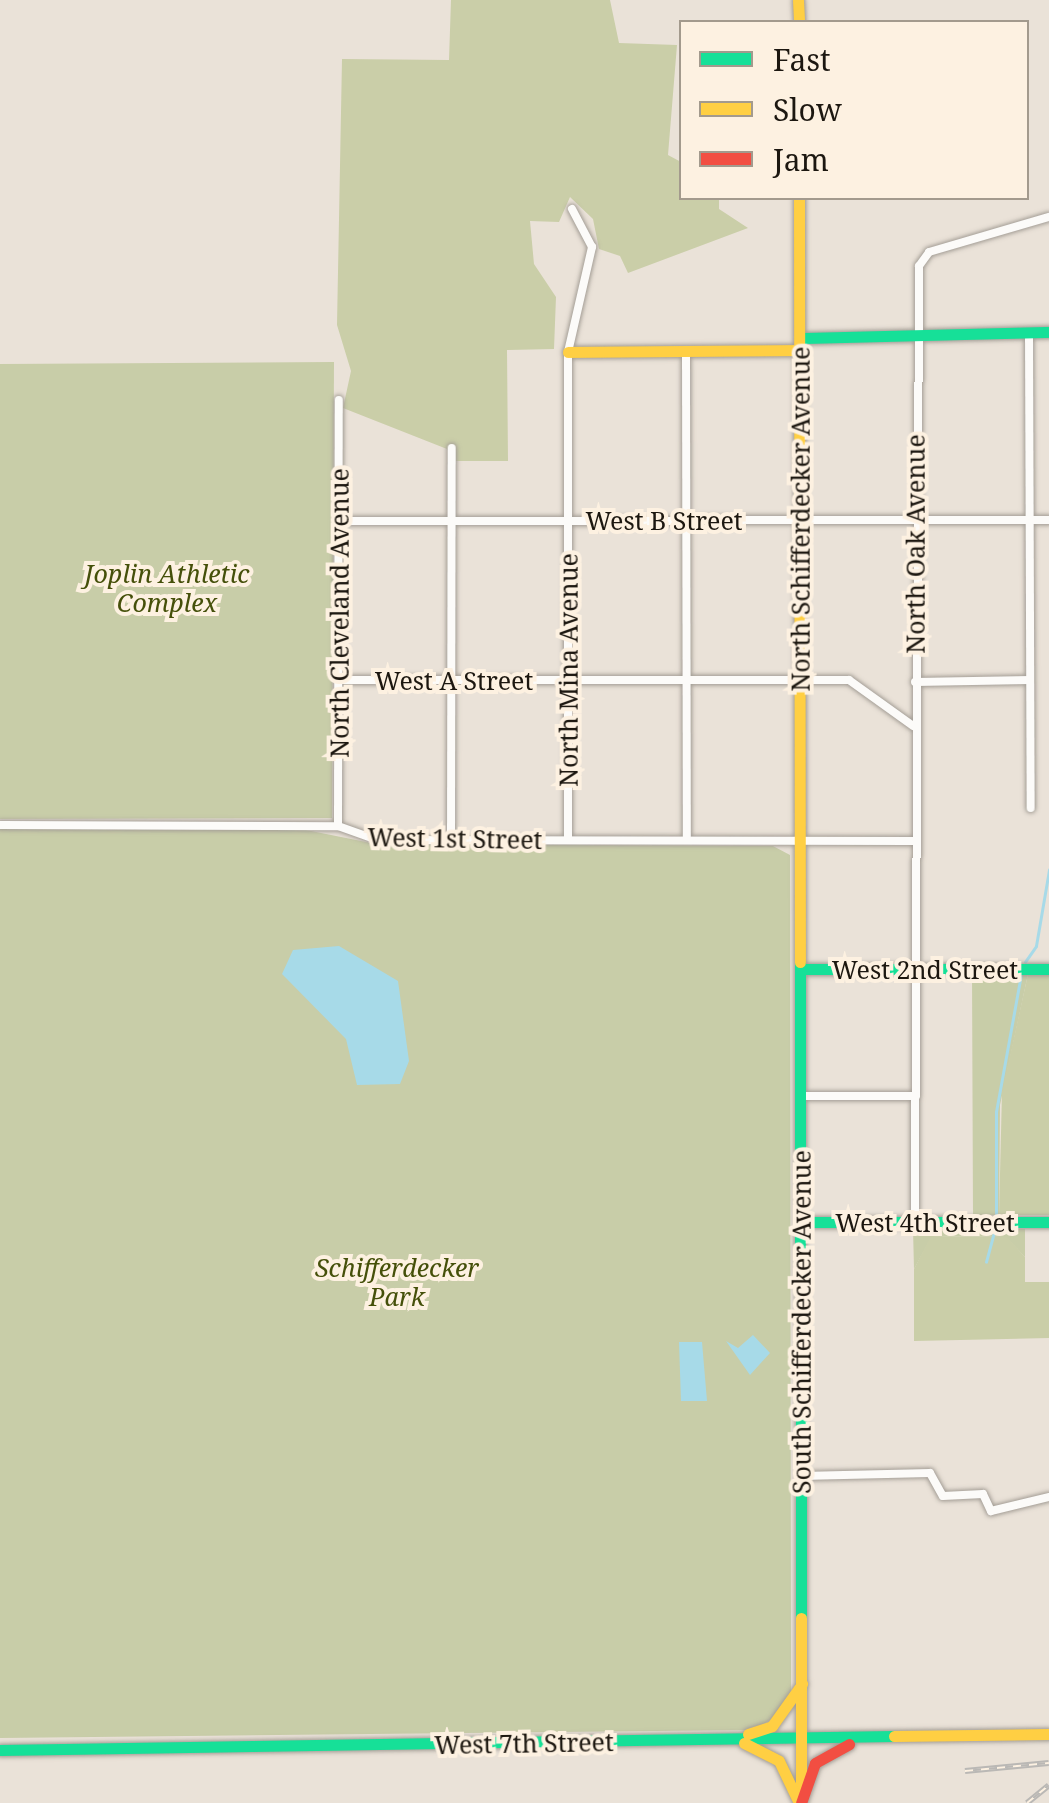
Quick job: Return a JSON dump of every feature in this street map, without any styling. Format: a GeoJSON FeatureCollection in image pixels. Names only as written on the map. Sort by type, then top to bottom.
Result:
{"type":"FeatureCollection","features":[{"type":"Feature","properties":{"kind":"main road","name":"North Schifferdecker Avenue"},"geometry":{"type":"LineString","coordinates":[[799,200],[801,841]]}},
{"type":"Feature","properties":{"kind":"main road"},"geometry":{"type":"LineString","coordinates":[[568,352],[686,351],[914,336],[1049,332]]}},
{"type":"Feature","properties":{"kind":"main road","name":"South Schifferdecker Avenue"},"geometry":{"type":"LineString","coordinates":[[800,1803],[801,841]]}},
{"type":"Feature","properties":{"kind":"main road","name":"West 2nd Street"},"geometry":{"type":"LineString","coordinates":[[801,969],[1049,969]]}},
{"type":"Feature","properties":{"kind":"main road","name":"West 4th Street"},"geometry":{"type":"LineString","coordinates":[[802,1222],[1049,1222]]}},
{"type":"Feature","properties":{"kind":"main road"},"geometry":{"type":"LineString","coordinates":[[736,1740],[772,1726],[802,1684]]}},
{"type":"Feature","properties":{"kind":"main road","name":"West 7th Street"},"geometry":{"type":"LineString","coordinates":[[0,1750],[1048,1734]]}},
{"type":"Feature","properties":{"kind":"main road"},"geometry":{"type":"LineString","coordinates":[[800,1803],[822,1755],[864,1738]]}},
{"type":"Feature","properties":{"kind":"main road"},"geometry":{"type":"LineString","coordinates":[[736,1740],[779,1762],[800,1803]]}},
{"type":"Feature","properties":{"kind":"street","name":"North Mina Avenue"},"geometry":{"type":"LineString","coordinates":[[568,840],[568,352],[592,247],[572,209]]}},
{"type":"Feature","properties":{"kind":"street","name":"North Oak Avenue"},"geometry":{"type":"LineString","coordinates":[[915,1222],[914,336],[919,266],[929,252],[1049,217]]}},
{"type":"Feature","properties":{"kind":"street"},"geometry":{"type":"LineString","coordinates":[[1029,333],[1031,808]]}},
{"type":"Feature","properties":{"kind":"street"},"geometry":{"type":"LineString","coordinates":[[686,351],[687,840]]}},
{"type":"Feature","properties":{"kind":"street","name":"North Cleveland Avenue"},"geometry":{"type":"LineString","coordinates":[[338,826],[339,400]]}},
{"type":"Feature","properties":{"kind":"street"},"geometry":{"type":"LineString","coordinates":[[451,841],[452,448]]}},
{"type":"Feature","properties":{"kind":"street","name":"West B Street"},"geometry":{"type":"LineString","coordinates":[[338,521],[1049,520]]}},
{"type":"Feature","properties":{"kind":"street","name":"West A Street"},"geometry":{"type":"LineString","coordinates":[[338,680],[687,679],[863,684],[913,726]]}},
{"type":"Feature","properties":{"kind":"street"},"geometry":{"type":"LineString","coordinates":[[915,682],[1030,680]]}},
{"type":"Feature","properties":{"kind":"street","name":"West 1st Street"},"geometry":{"type":"LineString","coordinates":[[0,825],[338,826],[364,839],[451,841],[914,842]]}},
{"type":"Feature","properties":{"kind":"street"},"geometry":{"type":"LineString","coordinates":[[801,1096],[916,1096]]}},
{"type":"Feature","properties":{"kind":"street"},"geometry":{"type":"LineString","coordinates":[[800,1476],[930,1474],[943,1496],[984,1494],[991,1512],[1049,1497]]}},
{"type":"Feature","properties":{"kind":"green space"},"geometry":{"type":"Polygon","coordinates":[[[451,0],[610,0],[619,43],[677,45],[668,155],[679,161],[679,200],[719,200],[719,209],[748,228],[628,273],[620,256],[599,249],[593,219],[570,197],[559,222],[530,221],[534,264],[556,297],[554,349],[507,350],[508,461],[456,461],[447,449],[343,408],[351,371],[337,325],[342,59],[449,60],[451,0]]]}},
{"type":"Feature","properties":{"kind":"green space","name":"Joplin Athletic Complex"},"geometry":{"type":"Polygon","coordinates":[[[334,362],[332,818],[0,819],[0,364],[334,362]]]}},
{"type":"Feature","properties":{"kind":"green space","name":"Schifferdecker Park"},"geometry":{"type":"Polygon","coordinates":[[[0,829],[306,830],[376,844],[773,846],[790,855],[791,1691],[779,1714],[754,1730],[0,1738],[0,829]]]}},
{"type":"Feature","properties":{"kind":"green space"},"geometry":{"type":"Polygon","coordinates":[[[972,973],[1028,974],[1000,1105],[999,1215],[973,1215],[972,973]]]}},
{"type":"Feature","properties":{"kind":"green space"},"geometry":{"type":"Polygon","coordinates":[[[1049,973],[1049,1215],[999,1215],[1002,1092],[1028,974],[1049,973]]]}},
{"type":"Feature","properties":{"kind":"green space"},"geometry":{"type":"Polygon","coordinates":[[[913,1229],[1025,1229],[1025,1257],[1006,1237],[932,1236],[914,1269],[913,1229]]]}},
{"type":"Feature","properties":{"kind":"green space"},"geometry":{"type":"Polygon","coordinates":[[[931,1236],[1007,1237],[1025,1257],[1025,1282],[1049,1282],[1049,1338],[914,1341],[914,1269],[931,1236]]]}},
{"type":"Feature","properties":{"kind":"water"},"geometry":{"type":"Polygon","coordinates":[[[339,946],[398,981],[409,1061],[400,1084],[357,1085],[346,1039],[282,974],[293,950],[339,946]]]}},
{"type":"Feature","properties":{"kind":"water"},"geometry":{"type":"Polygon","coordinates":[[[753,1335],[770,1353],[750,1375],[726,1341],[738,1348],[753,1335]]]}},
{"type":"Feature","properties":{"kind":"water"},"geometry":{"type":"Polygon","coordinates":[[[679,1342],[702,1342],[707,1401],[681,1401],[679,1342]]]}},
{"type":"Feature","properties":{"kind":"waterway"},"geometry":{"type":"LineString","coordinates":[[1025,962],[1036,946],[1049,870]]}},
{"type":"Feature","properties":{"kind":"waterway"},"geometry":{"type":"LineString","coordinates":[[996,1219],[996,1112],[1021,975]]}},
{"type":"Feature","properties":{"kind":"waterway"},"geometry":{"type":"LineString","coordinates":[[986,1262],[994,1233]]}},
{"type":"Feature","properties":{"kind":"railway"},"geometry":{"type":"LineString","coordinates":[[965,1771],[1049,1763]]}},
{"type":"Feature","properties":{"kind":"railway"},"geometry":{"type":"LineString","coordinates":[[1027,1803],[1049,1785]]}},
{"type":"Feature","properties":{"kind":"traffic: fast"},"geometry":{"type":"LineString","coordinates":[[800,338],[1049,332]]}},
{"type":"Feature","properties":{"kind":"traffic: fast"},"geometry":{"type":"LineString","coordinates":[[800,962],[801,1618]]}},
{"type":"Feature","properties":{"kind":"traffic: fast"},"geometry":{"type":"LineString","coordinates":[[801,969],[1049,969]]}},
{"type":"Feature","properties":{"kind":"traffic: fast"},"geometry":{"type":"LineString","coordinates":[[801,1222],[1049,1222]]}},
{"type":"Feature","properties":{"kind":"traffic: fast"},"geometry":{"type":"LineString","coordinates":[[0,1750],[894,1736]]}},
{"type":"Feature","properties":{"kind":"traffic: slow"},"geometry":{"type":"LineString","coordinates":[[798,0],[799,20]]}},
{"type":"Feature","properties":{"kind":"traffic: slow"},"geometry":{"type":"LineString","coordinates":[[799,200],[800,962]]}},
{"type":"Feature","properties":{"kind":"traffic: slow"},"geometry":{"type":"LineString","coordinates":[[568,352],[800,350]]}},
{"type":"Feature","properties":{"kind":"traffic: slow"},"geometry":{"type":"LineString","coordinates":[[801,1618],[801,1798]]}},
{"type":"Feature","properties":{"kind":"traffic: slow"},"geometry":{"type":"LineString","coordinates":[[748,1734],[772,1726],[802,1684]]}},
{"type":"Feature","properties":{"kind":"traffic: slow"},"geometry":{"type":"LineString","coordinates":[[894,1736],[1049,1734]]}},
{"type":"Feature","properties":{"kind":"traffic: slow"},"geometry":{"type":"LineString","coordinates":[[744,1743],[779,1761],[799,1803]]}},
{"type":"Feature","properties":{"kind":"traffic: jam"},"geometry":{"type":"LineString","coordinates":[[801,1803],[815,1763],[849,1744]]}}]}
